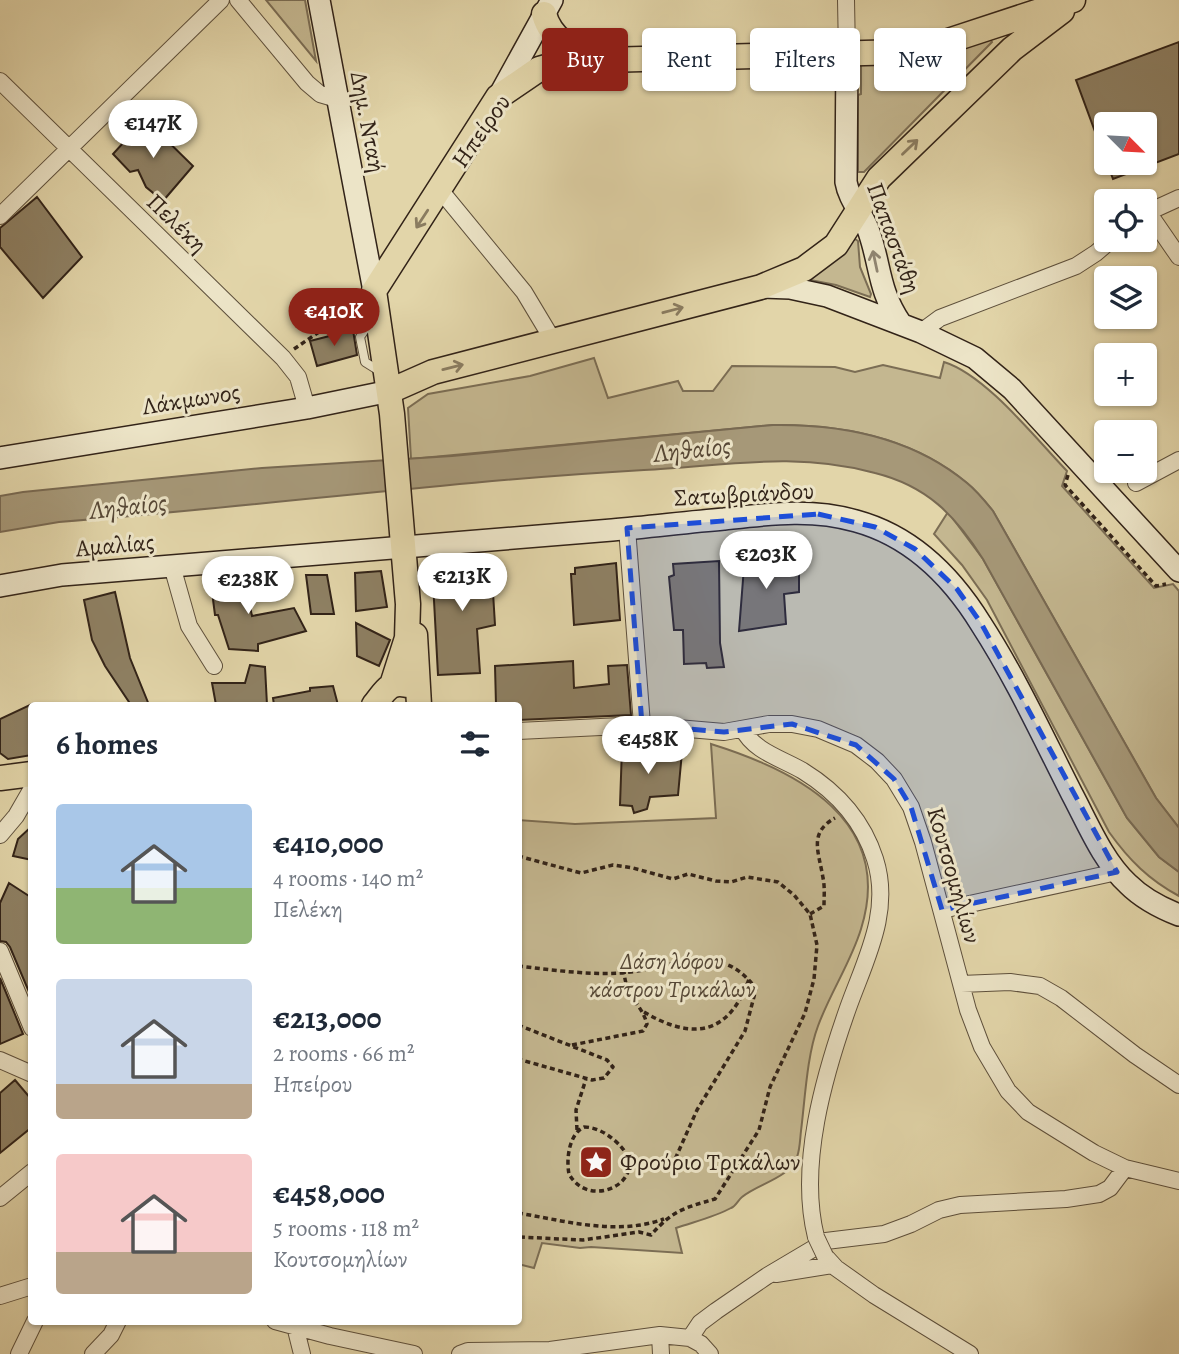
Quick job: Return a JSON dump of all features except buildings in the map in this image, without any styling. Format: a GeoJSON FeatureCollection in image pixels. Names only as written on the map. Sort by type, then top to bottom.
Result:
{"type":"FeatureCollection","features":[{"type":"Feature","properties":{"kind":"main road","name":"Ηπείρου"},"geometry":{"type":"LineString","coordinates":[[860,53],[902,52],[925,48],[1074,0]]}},
{"type":"Feature","properties":{"kind":"main road","name":"Ηπείρου"},"geometry":{"type":"LineString","coordinates":[[390,394],[433,372],[761,287],[797,272],[842,239],[879,178],[1012,49],[1074,0]]}},
{"type":"Feature","properties":{"kind":"main road"},"geometry":{"type":"LineString","coordinates":[[548,7],[550,28]]}},
{"type":"Feature","properties":{"kind":"main road","name":"Ηπείρου"},"geometry":{"type":"LineString","coordinates":[[628,58],[750,55]]}},
{"type":"Feature","properties":{"kind":"main road","name":"Ηπείρου"},"geometry":{"type":"LineString","coordinates":[[371,308],[395,260],[498,97],[526,76],[542,68]]}},
{"type":"Feature","properties":{"kind":"main road"},"geometry":{"type":"LineString","coordinates":[[371,308],[390,394],[408,604],[407,638],[382,697]]}},
{"type":"Feature","properties":{"kind":"main road"},"geometry":{"type":"LineString","coordinates":[[408,604],[414,626],[419,701]]}},
{"type":"Feature","properties":{"kind":"main road"},"geometry":{"type":"LineString","coordinates":[[382,697],[400,683],[415,690],[419,701]]}},
{"type":"Feature","properties":{"kind":"street"},"geometry":{"type":"LineString","coordinates":[[0,216],[221,0]]}},
{"type":"Feature","properties":{"kind":"street"},"geometry":{"type":"LineString","coordinates":[[238,0],[307,83],[320,94],[337,99]]}},
{"type":"Feature","properties":{"kind":"street","name":"Δημ. Νταή"},"geometry":{"type":"LineString","coordinates":[[319,0],[366,254],[371,308]]}},
{"type":"Feature","properties":{"kind":"street","name":"Παπαστάθη"},"geometry":{"type":"LineString","coordinates":[[846,0],[847,28]]}},
{"type":"Feature","properties":{"kind":"street"},"geometry":{"type":"LineString","coordinates":[[498,97],[548,7]]}},
{"type":"Feature","properties":{"kind":"street","name":"Πελέκη"},"geometry":{"type":"LineString","coordinates":[[0,81],[283,358],[298,377],[307,408]]}},
{"type":"Feature","properties":{"kind":"street","name":"Παπαστάθη"},"geometry":{"type":"LineString","coordinates":[[846,91],[845,174],[849,194],[868,230],[882,288],[901,324]]}},
{"type":"Feature","properties":{"kind":"street"},"geometry":{"type":"LineString","coordinates":[[440,191],[517,284],[554,342]]}},
{"type":"Feature","properties":{"kind":"street"},"geometry":{"type":"LineString","coordinates":[[1157,208],[1179,198]]}},
{"type":"Feature","properties":{"kind":"street"},"geometry":{"type":"LineString","coordinates":[[1157,228],[1179,257]]}},
{"type":"Feature","properties":{"kind":"street"},"geometry":{"type":"LineString","coordinates":[[921,332],[940,318],[1076,266],[1097,252]]}},
{"type":"Feature","properties":{"kind":"street"},"geometry":{"type":"LineString","coordinates":[[366,254],[377,260],[395,260]]}},
{"type":"Feature","properties":{"kind":"street"},"geometry":{"type":"LineString","coordinates":[[761,287],[800,290],[827,296],[959,348],[999,376],[1176,577]]}},
{"type":"Feature","properties":{"kind":"street","name":"Λάκμωνος"},"geometry":{"type":"LineString","coordinates":[[0,458],[390,394]]}},
{"type":"Feature","properties":{"kind":"street"},"geometry":{"type":"LineString","coordinates":[[1157,472],[1179,460]]}},
{"type":"Feature","properties":{"kind":"street","name":"Σατωβριάνδου"},"geometry":{"type":"LineString","coordinates":[[402,538],[627,528],[776,513],[818,514],[856,520],[875,527],[915,549],[957,589],[997,649],[1083,815],[1117,872],[1151,902],[1179,915]]}},
{"type":"Feature","properties":{"kind":"street"},"geometry":{"type":"LineString","coordinates":[[627,528],[642,725]]}},
{"type":"Feature","properties":{"kind":"street","name":"Αμαλίας"},"geometry":{"type":"LineString","coordinates":[[0,586],[51,576],[172,566],[402,538]]}},
{"type":"Feature","properties":{"kind":"street"},"geometry":{"type":"LineString","coordinates":[[172,566],[189,626],[214,666]]}},
{"type":"Feature","properties":{"kind":"street","name":"Κουτσομηλίων"},"geometry":{"type":"LineString","coordinates":[[522,731],[642,725],[714,732],[780,723],[817,729],[856,745],[894,779],[911,807],[961,984],[982,1047],[999,1078],[1017,1102],[1070,1139],[1125,1168],[1179,1181]]}},
{"type":"Feature","properties":{"kind":"street"},"geometry":{"type":"LineString","coordinates":[[743,729],[753,743],[817,781],[850,811],[867,838],[880,880],[880,910],[872,946],[835,1047],[818,1113],[811,1184],[816,1237],[828,1261],[874,1296],[970,1354]]}},
{"type":"Feature","properties":{"kind":"street"},"geometry":{"type":"LineString","coordinates":[[0,835],[16,816],[22,782]]}},
{"type":"Feature","properties":{"kind":"street"},"geometry":{"type":"LineString","coordinates":[[942,910],[1117,872]]}},
{"type":"Feature","properties":{"kind":"street"},"geometry":{"type":"LineString","coordinates":[[0,951],[28,1018]]}},
{"type":"Feature","properties":{"kind":"street"},"geometry":{"type":"LineString","coordinates":[[961,984],[1010,982],[1040,986],[1055,994],[1179,1085]]}},
{"type":"Feature","properties":{"kind":"street"},"geometry":{"type":"LineString","coordinates":[[0,1060],[28,1072]]}},
{"type":"Feature","properties":{"kind":"street"},"geometry":{"type":"LineString","coordinates":[[690,1338],[697,1326],[708,1317],[772,1272],[826,1241],[884,1234],[939,1210],[960,1205],[1066,1199],[1099,1194],[1110,1188],[1125,1168]]}},
{"type":"Feature","properties":{"kind":"street"},"geometry":{"type":"LineString","coordinates":[[0,1198],[28,1175]]}},
{"type":"Feature","properties":{"kind":"street"},"geometry":{"type":"LineString","coordinates":[[772,1272],[777,1274],[828,1261]]}},
{"type":"Feature","properties":{"kind":"street"},"geometry":{"type":"LineString","coordinates":[[0,1296],[28,1287]]}},
{"type":"Feature","properties":{"kind":"street"},"geometry":{"type":"LineString","coordinates":[[19,1354],[33,1325]]}},
{"type":"Feature","properties":{"kind":"street"},"geometry":{"type":"LineString","coordinates":[[93,1354],[111,1335],[116,1325]]}},
{"type":"Feature","properties":{"kind":"street"},"geometry":{"type":"LineString","coordinates":[[291,1325],[414,1354]]}},
{"type":"Feature","properties":{"kind":"street"},"geometry":{"type":"LineString","coordinates":[[295,1326],[302,1354]]}},
{"type":"Feature","properties":{"kind":"street"},"geometry":{"type":"LineString","coordinates":[[660,1335],[661,1354]]}},
{"type":"Feature","properties":{"kind":"street"},"geometry":{"type":"LineString","coordinates":[[460,1354],[468,1351],[558,1351],[660,1335],[690,1338],[701,1344],[709,1354]]}},
{"type":"Feature","properties":{"kind":"path"},"geometry":{"type":"LineString","coordinates":[[283,358],[319,332],[371,308]]}},
{"type":"Feature","properties":{"kind":"path"},"geometry":{"type":"LineString","coordinates":[[1069,471],[1065,485],[1156,586],[1176,577]]}},
{"type":"Feature","properties":{"kind":"path"},"geometry":{"type":"LineString","coordinates":[[810,914],[824,906],[824,881],[817,839],[824,824],[850,811]]}},
{"type":"Feature","properties":{"kind":"path"},"geometry":{"type":"LineString","coordinates":[[522,857],[581,873],[613,865],[673,878],[688,874],[716,881],[731,882],[747,877],[778,882],[794,895],[810,914],[817,945],[814,979],[805,1013],[770,1087],[760,1130],[715,1199],[681,1209],[645,1226],[594,1226],[522,1214]]}},
{"type":"Feature","properties":{"kind":"path"},"geometry":{"type":"LineString","coordinates":[[522,966],[624,972],[701,959],[719,962],[749,979],[756,989],[746,1031],[697,1110],[672,1166]]}},
{"type":"Feature","properties":{"kind":"path"},"geometry":{"type":"LineString","coordinates":[[624,972],[629,995],[644,1012],[679,1027],[707,1029],[717,1026],[729,1016],[744,993],[749,979]]}},
{"type":"Feature","properties":{"kind":"path"},"geometry":{"type":"LineString","coordinates":[[570,1045],[643,1031],[647,1024],[644,1012]]}},
{"type":"Feature","properties":{"kind":"path"},"geometry":{"type":"LineString","coordinates":[[522,1027],[611,1063],[613,1067],[610,1073],[598,1080],[522,1060]]}},
{"type":"Feature","properties":{"kind":"path"},"geometry":{"type":"LineString","coordinates":[[577,1130],[584,1127],[594,1128],[617,1142],[628,1156],[630,1170],[621,1182],[609,1190],[598,1192],[586,1189],[570,1178],[568,1167],[570,1149],[577,1130],[576,1110],[586,1079]]}},
{"type":"Feature","properties":{"kind":"path"},"geometry":{"type":"LineString","coordinates":[[522,1237],[583,1240],[639,1232],[651,1235],[666,1218]]}},
{"type":"Feature","properties":{"kind":"highlighted area"},"geometry":{"type":"Polygon","coordinates":[[[818,514],[875,527],[915,549],[957,589],[981,623],[1117,872],[942,910],[911,807],[894,779],[856,745],[792,724],[724,732],[642,725],[627,528],[818,514]]]}},
{"type":"Feature","properties":{"kind":"green space"},"geometry":{"type":"Polygon","coordinates":[[[266,0],[305,0],[316,61],[266,0]]]}},
{"type":"Feature","properties":{"kind":"green space"},"geometry":{"type":"Polygon","coordinates":[[[988,35],[992,42],[966,68],[966,40],[988,35]]]}},
{"type":"Feature","properties":{"kind":"green space"},"geometry":{"type":"Polygon","coordinates":[[[874,62],[874,91],[944,91],[864,172],[858,172],[858,95],[861,94],[861,65],[874,62]]]}},
{"type":"Feature","properties":{"kind":"green space"},"geometry":{"type":"Polygon","coordinates":[[[855,239],[858,241],[860,267],[870,297],[836,285],[805,279],[855,239]]]}},
{"type":"Feature","properties":{"kind":"green space"},"geometry":{"type":"Polygon","coordinates":[[[594,358],[608,398],[678,381],[683,391],[713,391],[732,366],[835,367],[855,372],[883,365],[940,378],[944,362],[977,380],[1010,409],[1067,471],[1062,486],[1154,588],[1173,584],[1179,591],[1179,828],[1156,798],[993,511],[967,483],[924,455],[876,437],[850,431],[773,425],[411,459],[408,408],[428,394],[530,376],[594,358]]]}},
{"type":"Feature","properties":{"kind":"green space"},"geometry":{"type":"Polygon","coordinates":[[[948,512],[983,559],[1127,818],[1159,857],[1179,872],[1179,896],[1140,868],[1109,832],[987,600],[962,565],[934,534],[948,512]]]}},
{"type":"Feature","properties":{"kind":"green space","name":"Δάση λόφου κάστρου Τρικάλων"},"geometry":{"type":"Polygon","coordinates":[[[711,744],[776,769],[806,786],[831,806],[851,830],[864,858],[868,891],[861,929],[814,1038],[797,1157],[788,1170],[748,1192],[733,1207],[676,1228],[682,1253],[580,1248],[542,1243],[534,1268],[522,1265],[522,820],[575,824],[716,818],[711,744]]]}},
{"type":"Feature","properties":{"kind":"water","name":"Ληθαίος"},"geometry":{"type":"Polygon","coordinates":[[[773,425],[825,427],[876,437],[900,445],[946,468],[981,496],[993,511],[1156,798],[1179,828],[1179,872],[1159,857],[1127,818],[983,559],[962,529],[925,494],[875,473],[845,466],[788,461],[731,463],[424,487],[59,522],[0,532],[0,496],[23,492],[262,468],[452,456],[773,425]]]}},
{"type":"Feature","properties":{"kind":"place","name":"Φρούριο Τρικάλων"},"geometry":{"type":"Point","coordinates":[596,1162]}}]}
